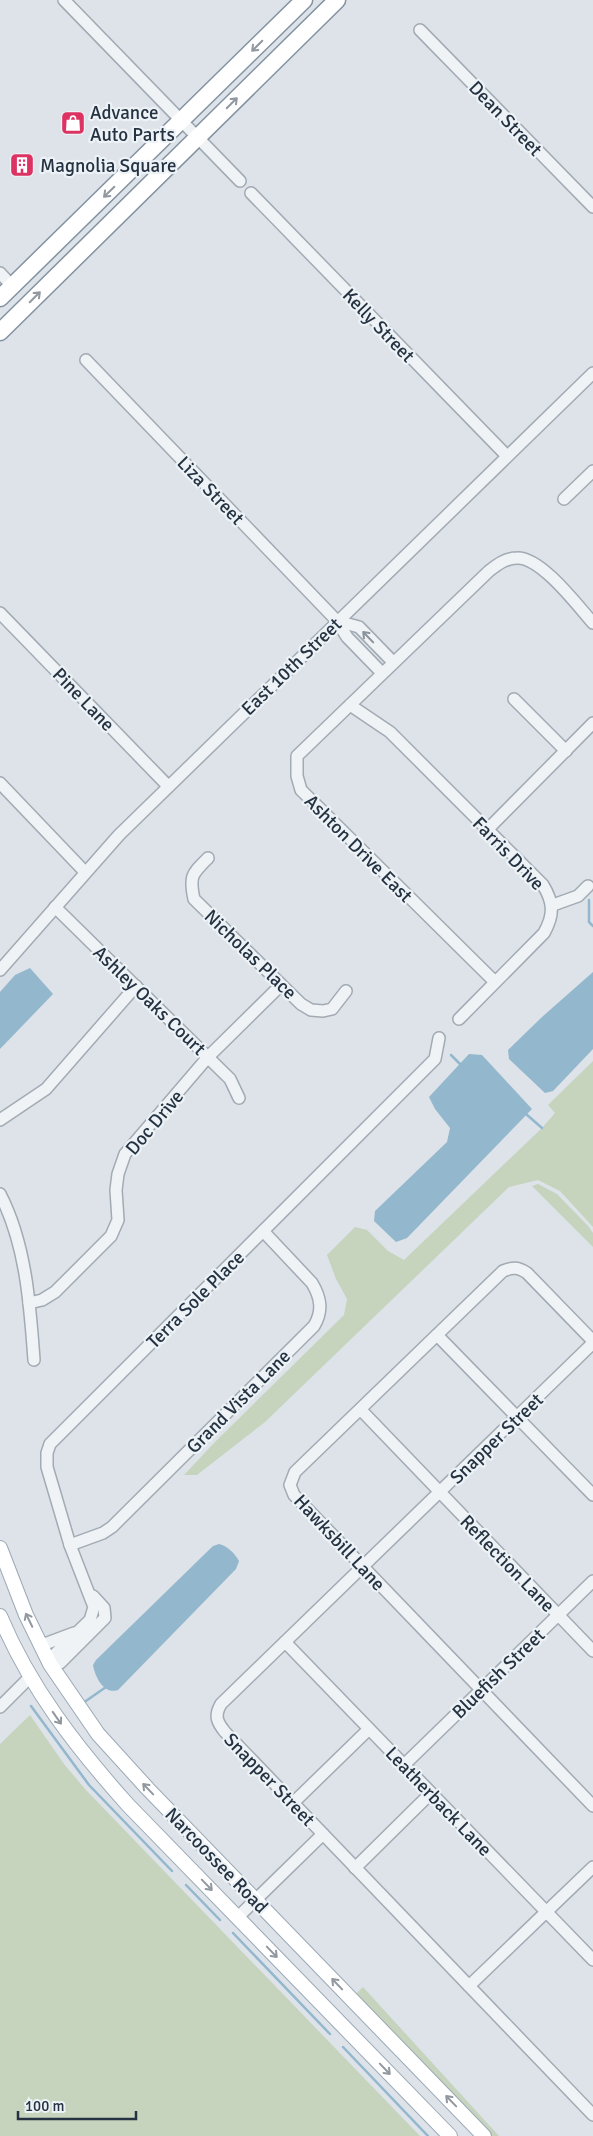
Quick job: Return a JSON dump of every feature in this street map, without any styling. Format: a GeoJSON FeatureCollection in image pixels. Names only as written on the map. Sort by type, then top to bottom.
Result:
{"type":"FeatureCollection","features":[{"type":"Feature","properties":{"kind":"highway"},"geometry":{"type":"LineString","coordinates":[[0,298],[304,0]]}},
{"type":"Feature","properties":{"kind":"highway"},"geometry":{"type":"LineString","coordinates":[[0,332],[337,0]]}},
{"type":"Feature","properties":{"kind":"highway"},"geometry":{"type":"LineString","coordinates":[[0,321],[9,312],[12,301],[12,286]]}},
{"type":"Feature","properties":{"kind":"main road","name":"Narcoossee Road"},"geometry":{"type":"LineString","coordinates":[[0,1548],[23,1607],[50,1664],[98,1734],[119,1759],[484,2136]]}},
{"type":"Feature","properties":{"kind":"main road","name":"Narcoossee Road"},"geometry":{"type":"LineString","coordinates":[[0,1616],[30,1677],[56,1716],[101,1775],[450,2136]]}},
{"type":"Feature","properties":{"kind":"main road"},"geometry":{"type":"LineString","coordinates":[[30,1677],[50,1664]]}},
{"type":"Feature","properties":{"kind":"street"},"geometry":{"type":"LineString","coordinates":[[64,0],[240,181]]}},
{"type":"Feature","properties":{"kind":"street","name":"Dean Street"},"geometry":{"type":"LineString","coordinates":[[420,30],[593,207]]}},
{"type":"Feature","properties":{"kind":"street","name":"Kelly Street"},"geometry":{"type":"LineString","coordinates":[[251,193],[507,456]]}},
{"type":"Feature","properties":{"kind":"street"},"geometry":{"type":"LineString","coordinates":[[0,273],[12,286]]}},
{"type":"Feature","properties":{"kind":"street","name":"Liza Street"},"geometry":{"type":"LineString","coordinates":[[86,360],[337,621],[347,637],[382,673]]}},
{"type":"Feature","properties":{"kind":"street","name":"East 10th Street"},"geometry":{"type":"LineString","coordinates":[[0,970],[85,872],[168,786],[593,372]]}},
{"type":"Feature","properties":{"kind":"street"},"geometry":{"type":"LineString","coordinates":[[564,498],[593,471]]}},
{"type":"Feature","properties":{"kind":"street","name":"Ashton Drive East"},"geometry":{"type":"LineString","coordinates":[[495,982],[301,790],[297,776],[296,756],[489,570],[501,562],[517,558],[531,560],[543,569],[593,622]]}},
{"type":"Feature","properties":{"kind":"street","name":"Pine Lane"},"geometry":{"type":"LineString","coordinates":[[0,612],[168,786]]}},
{"type":"Feature","properties":{"kind":"street"},"geometry":{"type":"LineString","coordinates":[[337,621],[359,628],[393,662]]}},
{"type":"Feature","properties":{"kind":"street"},"geometry":{"type":"LineString","coordinates":[[514,699],[566,751]]}},
{"type":"Feature","properties":{"kind":"street","name":"Farris Drive"},"geometry":{"type":"LineString","coordinates":[[350,705],[390,732],[543,885],[549,894],[553,906],[552,919],[544,933],[459,1018]]}},
{"type":"Feature","properties":{"kind":"street"},"geometry":{"type":"LineString","coordinates":[[487,830],[593,723]]}},
{"type":"Feature","properties":{"kind":"street"},"geometry":{"type":"LineString","coordinates":[[0,783],[85,872]]}},
{"type":"Feature","properties":{"kind":"street","name":"Nicholas Place"},"geometry":{"type":"LineString","coordinates":[[208,858],[193,872],[190,883],[194,899],[280,985],[301,1004],[312,1010],[323,1011],[332,1009],[346,990]]}},
{"type":"Feature","properties":{"kind":"street"},"geometry":{"type":"LineString","coordinates":[[553,906],[578,896],[588,886]]}},
{"type":"Feature","properties":{"kind":"street","name":"Ashley Oaks Court"},"geometry":{"type":"LineString","coordinates":[[56,907],[230,1079],[239,1098]]}},
{"type":"Feature","properties":{"kind":"street","name":"Doc Drive"},"geometry":{"type":"LineString","coordinates":[[29,1303],[42,1300],[55,1292],[111,1236],[118,1220],[117,1182],[125,1154],[208,1057],[280,985]]}},
{"type":"Feature","properties":{"kind":"street"},"geometry":{"type":"LineString","coordinates":[[0,1120],[46,1089],[136,986]]}},
{"type":"Feature","properties":{"kind":"street","name":"Terra Sole Place"},"geometry":{"type":"LineString","coordinates":[[50,1664],[60,1663],[105,1618],[104,1608],[83,1583],[70,1545],[47,1467],[47,1453],[50,1444],[436,1059],[439,1038]]}},
{"type":"Feature","properties":{"kind":"street"},"geometry":{"type":"LineString","coordinates":[[0,1194],[6,1206],[20,1254],[29,1303],[34,1360]]}},
{"type":"Feature","properties":{"kind":"street","name":"Grand Vista Lane"},"geometry":{"type":"LineString","coordinates":[[70,1545],[104,1533],[112,1527],[314,1326],[320,1308],[320,1297],[316,1288],[263,1231]]}},
{"type":"Feature","properties":{"kind":"street","name":"Hawksbill Lane"},"geometry":{"type":"LineString","coordinates":[[593,1342],[527,1273],[519,1268],[511,1267],[503,1271],[295,1472],[290,1485],[294,1495],[593,1806]]}},
{"type":"Feature","properties":{"kind":"street"},"geometry":{"type":"LineString","coordinates":[[438,1335],[593,1496]]}},
{"type":"Feature","properties":{"kind":"street","name":"Snapper Street"},"geometry":{"type":"LineString","coordinates":[[593,1342],[221,1704],[216,1717],[217,1722],[225,1732],[293,1804],[593,2115]]}},
{"type":"Feature","properties":{"kind":"street","name":"Reflection Lane"},"geometry":{"type":"LineString","coordinates":[[361,1410],[593,1651]]}},
{"type":"Feature","properties":{"kind":"street","name":"Bluefish Street"},"geometry":{"type":"LineString","coordinates":[[404,1764],[593,1581]]}},
{"type":"Feature","properties":{"kind":"street","name":"Terra Sole Place"},"geometry":{"type":"LineString","coordinates":[[50,1664],[55,1654],[90,1620],[94,1607],[90,1593]]}},
{"type":"Feature","properties":{"kind":"street","name":"Terra Sole Place"},"geometry":{"type":"LineString","coordinates":[[42,1645],[76,1632]]}},
{"type":"Feature","properties":{"kind":"street","name":"Leatherback Lane"},"geometry":{"type":"LineString","coordinates":[[285,1642],[593,1960]]}},
{"type":"Feature","properties":{"kind":"street"},"geometry":{"type":"LineString","coordinates":[[0,1707],[30,1677]]}},
{"type":"Feature","properties":{"kind":"street"},"geometry":{"type":"LineString","coordinates":[[293,1804],[369,1729]]}},
{"type":"Feature","properties":{"kind":"street"},"geometry":{"type":"LineString","coordinates":[[355,1868],[431,1793]]}},
{"type":"Feature","properties":{"kind":"street"},"geometry":{"type":"LineString","coordinates":[[238,1917],[323,1834]]}},
{"type":"Feature","properties":{"kind":"street"},"geometry":{"type":"LineString","coordinates":[[469,1986],[593,1867]]}},
{"type":"Feature","properties":{"kind":"green space"},"geometry":{"type":"Polygon","coordinates":[[[593,1061],[593,1227],[560,1191],[538,1180],[509,1187],[265,1422],[197,1475],[184,1475],[344,1315],[347,1299],[336,1279],[327,1255],[355,1227],[367,1230],[388,1251],[404,1260],[542,1128],[555,1113],[548,1105],[593,1061]]]}},
{"type":"Feature","properties":{"kind":"green space"},"geometry":{"type":"Polygon","coordinates":[[[538,1184],[557,1194],[588,1226],[593,1233],[593,1247],[532,1186],[538,1184]]]}},
{"type":"Feature","properties":{"kind":"green space"},"geometry":{"type":"Polygon","coordinates":[[[30,1715],[64,1764],[85,1789],[420,2136],[0,2136],[0,1744],[30,1715]]]}},
{"type":"Feature","properties":{"kind":"green space"},"geometry":{"type":"Polygon","coordinates":[[[363,1987],[499,2136],[490,2136],[354,1996],[363,1987]]]}},
{"type":"Feature","properties":{"kind":"water"},"geometry":{"type":"Polygon","coordinates":[[[30,968],[53,994],[0,1049],[0,992],[15,975],[30,968]]]}},
{"type":"Feature","properties":{"kind":"water"},"geometry":{"type":"Polygon","coordinates":[[[593,972],[593,1049],[553,1091],[545,1093],[509,1059],[508,1050],[593,972]]]}},
{"type":"Feature","properties":{"kind":"water"},"geometry":{"type":"Polygon","coordinates":[[[469,1054],[482,1055],[532,1109],[407,1238],[396,1242],[374,1221],[375,1211],[447,1142],[450,1128],[435,1109],[429,1097],[469,1054]]]}},
{"type":"Feature","properties":{"kind":"water"},"geometry":{"type":"Polygon","coordinates":[[[219,1544],[228,1548],[237,1558],[239,1561],[236,1569],[118,1690],[108,1690],[104,1687],[98,1680],[94,1670],[93,1665],[96,1660],[213,1546],[219,1544]]]}},
{"type":"Feature","properties":{"kind":"waterway"},"geometry":{"type":"LineString","coordinates":[[589,900],[589,922],[593,926]]}},
{"type":"Feature","properties":{"kind":"waterway"},"geometry":{"type":"LineString","coordinates":[[451,1055],[462,1066]]}},
{"type":"Feature","properties":{"kind":"waterway"},"geometry":{"type":"LineString","coordinates":[[526,1114],[542,1128]]}},
{"type":"Feature","properties":{"kind":"waterway"},"geometry":{"type":"LineString","coordinates":[[83,1703],[106,1687]]}},
{"type":"Feature","properties":{"kind":"waterway"},"geometry":{"type":"LineString","coordinates":[[31,1706],[89,1785],[172,1871]]}},
{"type":"Feature","properties":{"kind":"waterway"},"geometry":{"type":"LineString","coordinates":[[186,1885],[220,1920]]}},
{"type":"Feature","properties":{"kind":"waterway"},"geometry":{"type":"LineString","coordinates":[[233,1933],[330,2034]]}},
{"type":"Feature","properties":{"kind":"waterway"},"geometry":{"type":"LineString","coordinates":[[343,2047],[428,2136]]}},
{"type":"Feature","properties":{"kind":"place","name":"Advance Auto Parts"},"geometry":{"type":"Point","coordinates":[73,123]}},
{"type":"Feature","properties":{"kind":"place","name":"Magnolia Square"},"geometry":{"type":"Point","coordinates":[22,165]}}]}
